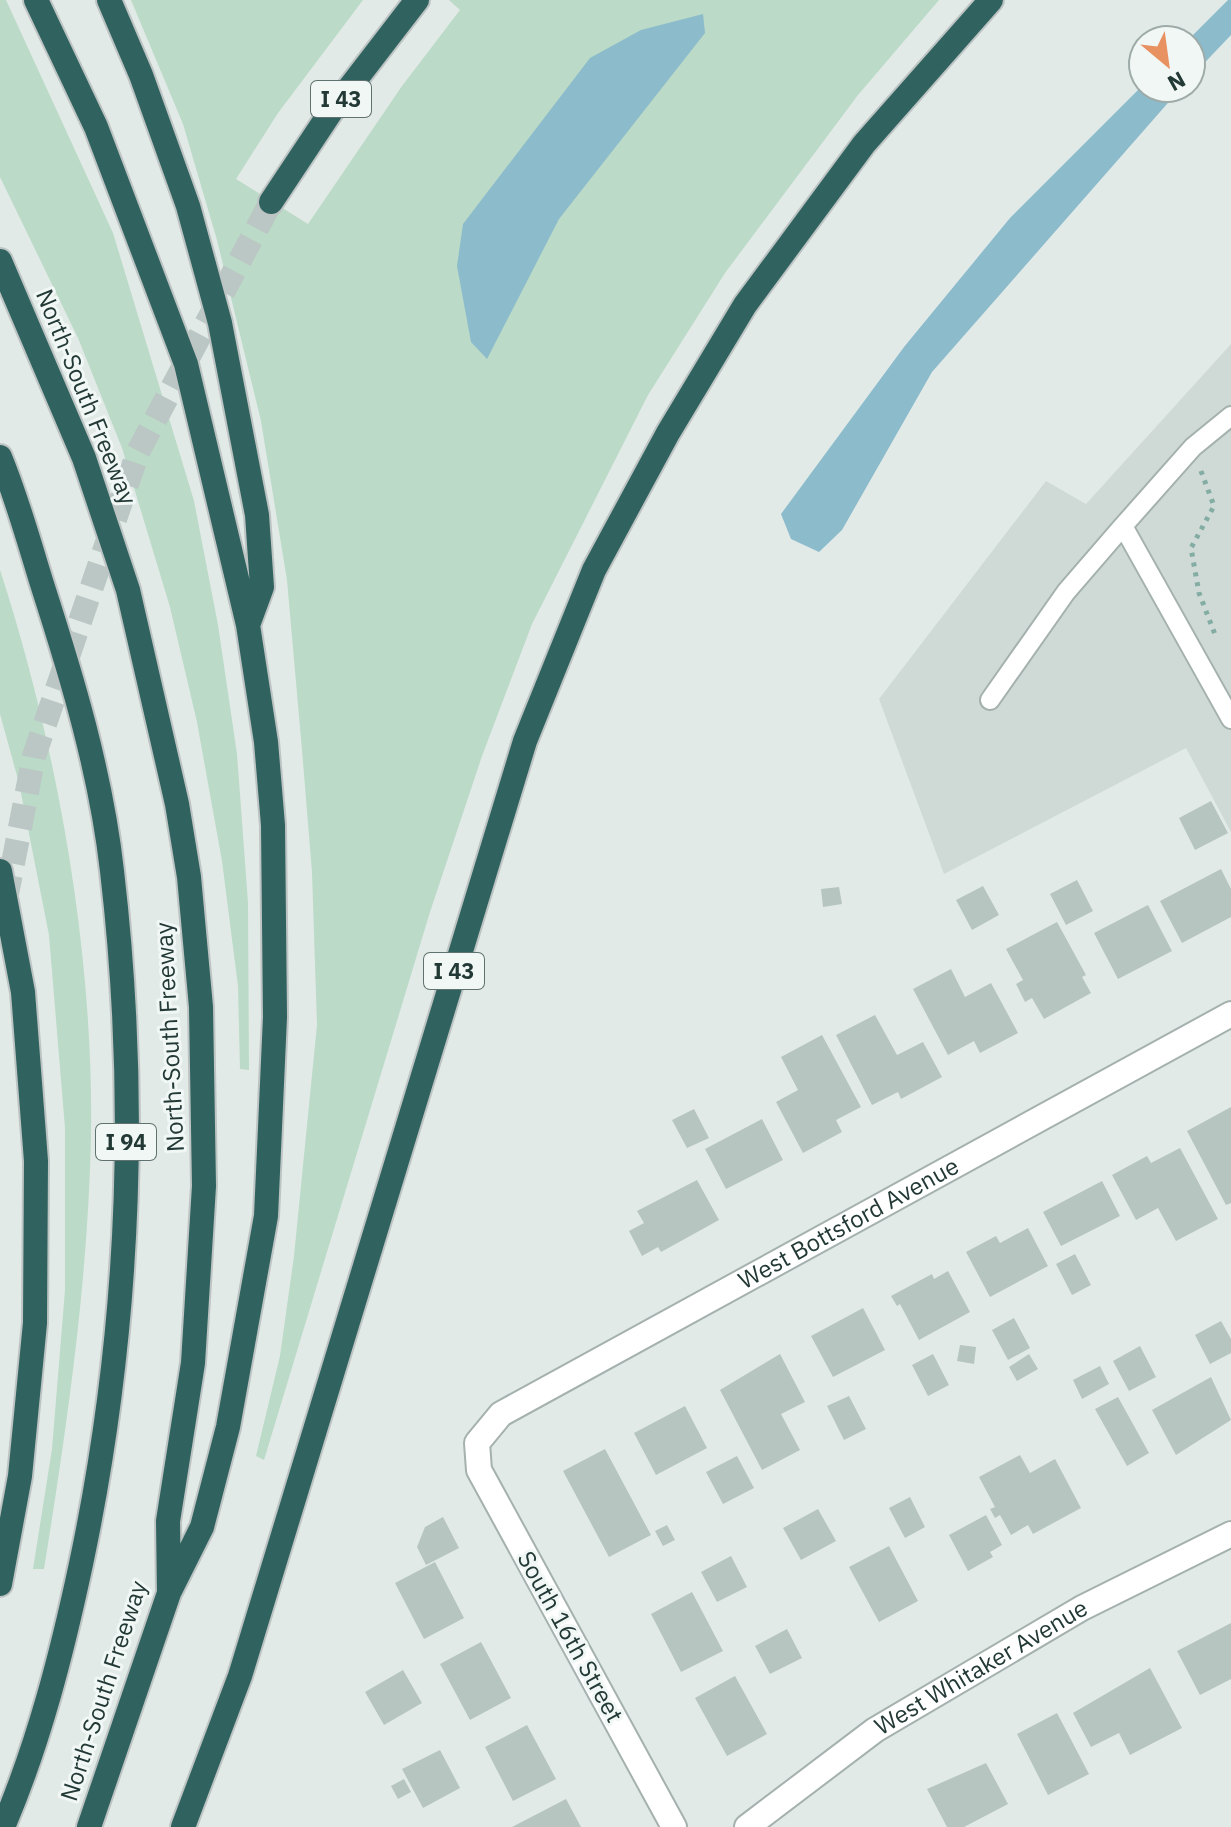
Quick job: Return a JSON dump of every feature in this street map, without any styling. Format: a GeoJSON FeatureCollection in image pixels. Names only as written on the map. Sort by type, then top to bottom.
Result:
{"type":"FeatureCollection","features":[{"type":"Feature","properties":{"kind":"highway"},"geometry":{"type":"LineString","coordinates":[[36,0],[96,127],[186,364],[214,469],[248,625],[266,742],[273,825],[275,1017],[266,1216],[228,1427],[202,1527],[169,1593]]}},
{"type":"Feature","properties":{"kind":"highway"},"geometry":{"type":"LineString","coordinates":[[109,0],[141,75],[188,206],[220,323],[257,515],[262,587],[248,625]]}},
{"type":"Feature","properties":{"kind":"highway","name":"I 43"},"geometry":{"type":"LineString","coordinates":[[271,202],[330,113],[417,0]]}},
{"type":"Feature","properties":{"kind":"highway","name":"I 43"},"geometry":{"type":"LineString","coordinates":[[183,1827],[240,1676],[525,741],[594,570],[668,433],[745,305],[864,144],[991,0]]}},
{"type":"Feature","properties":{"kind":"highway","name":"North-South Freeway"},"geometry":{"type":"LineString","coordinates":[[0,261],[79,444],[128,590],[163,733],[189,877],[201,1007],[204,1186],[193,1363],[168,1521],[169,1593],[89,1827]]}},
{"type":"Feature","properties":{"kind":"highway","name":"North-South Freeway"},"geometry":{"type":"LineString","coordinates":[[0,457],[81,712],[112,869],[126,1084],[121,1287],[100,1472],[65,1638],[21,1786],[3,1827]]}},
{"type":"Feature","properties":{"kind":"highway"},"geometry":{"type":"LineString","coordinates":[[0,871],[23,992],[36,1161],[35,1323],[20,1476],[0,1584]]}},
{"type":"Feature","properties":{"kind":"street","name":"West Bottsford Avenue"},"geometry":{"type":"LineString","coordinates":[[477,1443],[501,1414],[1231,1014]]}},
{"type":"Feature","properties":{"kind":"street","name":"South 16th Street"},"geometry":{"type":"LineString","coordinates":[[477,1443],[479,1470],[674,1827]]}},
{"type":"Feature","properties":{"kind":"street","name":"West Whitaker Avenue"},"geometry":{"type":"LineString","coordinates":[[747,1827],[875,1730],[1082,1608],[1231,1534]]}},
{"type":"Feature","properties":{"kind":"lane"},"geometry":{"type":"LineString","coordinates":[[990,700],[1066,592],[1193,447],[1231,416]]}},
{"type":"Feature","properties":{"kind":"lane"},"geometry":{"type":"LineString","coordinates":[[1123,526],[1231,719]]}},
{"type":"Feature","properties":{"kind":"path"},"geometry":{"type":"LineString","coordinates":[[1193,447],[1214,506],[1191,548],[1199,593],[1218,643]]}},
{"type":"Feature","properties":{"kind":"shaded area"},"geometry":{"type":"Polygon","coordinates":[[[1231,344],[1231,832],[1186,748],[944,874],[879,699],[1046,481],[1086,504],[1231,344]]]}},
{"type":"Feature","properties":{"kind":"green space"},"geometry":{"type":"Polygon","coordinates":[[[0,0],[6,0],[113,233],[194,501],[218,625],[237,754],[248,903],[249,1070],[240,1069],[238,986],[222,861],[197,722],[170,607],[122,448],[78,338],[0,177],[0,0]]]}},
{"type":"Feature","properties":{"kind":"green space"},"geometry":{"type":"Polygon","coordinates":[[[131,0],[363,0],[278,113],[236,179],[308,224],[402,86],[460,10],[449,0],[939,0],[858,95],[725,273],[648,395],[532,624],[482,756],[430,912],[264,1460],[256,1456],[280,1356],[294,1256],[317,1025],[312,872],[287,580],[261,421],[217,240],[183,124],[131,0]]]}},
{"type":"Feature","properties":{"kind":"green space"},"geometry":{"type":"Polygon","coordinates":[[[0,570],[39,706],[55,777],[79,922],[90,1066],[91,1136],[86,1245],[68,1408],[44,1569],[33,1569],[52,1449],[65,1290],[65,1128],[49,935],[19,783],[0,714],[0,570]]]}},
{"type":"Feature","properties":{"kind":"water"},"geometry":{"type":"Polygon","coordinates":[[[1231,0],[1231,35],[1207,60],[1207,24],[1204,24],[1231,0]]]}},
{"type":"Feature","properties":{"kind":"water"},"geometry":{"type":"Polygon","coordinates":[[[703,14],[705,33],[559,219],[487,359],[471,342],[457,266],[463,224],[590,58],[641,30],[703,14]]]}},
{"type":"Feature","properties":{"kind":"water"},"geometry":{"type":"Polygon","coordinates":[[[1127,101],[1127,104],[1167,104],[932,372],[842,530],[819,552],[791,539],[781,514],[904,347],[1010,218],[1127,101]]]}},
{"type":"Feature","properties":{"kind":"building"},"geometry":{"type":"Polygon","coordinates":[[[1211,801],[1228,833],[1195,850],[1179,818],[1211,801]]]}},
{"type":"Feature","properties":{"kind":"building"},"geometry":{"type":"Polygon","coordinates":[[[1221,869],[1231,889],[1231,917],[1182,943],[1160,901],[1221,869]]]}},
{"type":"Feature","properties":{"kind":"building"},"geometry":{"type":"Polygon","coordinates":[[[1077,880],[1093,911],[1066,925],[1050,894],[1077,880]]]}},
{"type":"Feature","properties":{"kind":"building"},"geometry":{"type":"Polygon","coordinates":[[[983,886],[999,915],[972,930],[956,900],[983,886]]]}},
{"type":"Feature","properties":{"kind":"building"},"geometry":{"type":"Polygon","coordinates":[[[839,887],[842,904],[823,907],[821,889],[839,887]]]}},
{"type":"Feature","properties":{"kind":"building"},"geometry":{"type":"Polygon","coordinates":[[[1148,905],[1172,951],[1118,979],[1094,933],[1148,905]]]}},
{"type":"Feature","properties":{"kind":"building"},"geometry":{"type":"Polygon","coordinates":[[[1057,922],[1086,975],[1082,977],[1091,993],[1044,1019],[1032,998],[1025,1002],[1016,984],[1023,980],[1006,949],[1057,922]]]}},
{"type":"Feature","properties":{"kind":"building"},"geometry":{"type":"Polygon","coordinates":[[[951,969],[965,997],[991,983],[1018,1033],[980,1053],[974,1041],[948,1055],[913,989],[951,969]]]}},
{"type":"Feature","properties":{"kind":"building"},"geometry":{"type":"Polygon","coordinates":[[[875,1015],[897,1055],[923,1042],[942,1077],[901,1099],[898,1092],[872,1105],[836,1035],[875,1015]]]}},
{"type":"Feature","properties":{"kind":"building"},"geometry":{"type":"Polygon","coordinates":[[[822,1035],[861,1107],[836,1120],[842,1132],[803,1153],[776,1102],[798,1090],[781,1057],[822,1035]]]}},
{"type":"Feature","properties":{"kind":"building"},"geometry":{"type":"Polygon","coordinates":[[[1231,1107],[1231,1203],[1226,1205],[1187,1131],[1231,1107]]]}},
{"type":"Feature","properties":{"kind":"building"},"geometry":{"type":"Polygon","coordinates":[[[694,1109],[709,1138],[687,1148],[672,1120],[694,1109]]]}},
{"type":"Feature","properties":{"kind":"building"},"geometry":{"type":"Polygon","coordinates":[[[762,1119],[783,1160],[726,1189],[705,1149],[762,1119]]]}},
{"type":"Feature","properties":{"kind":"building"},"geometry":{"type":"Polygon","coordinates":[[[1180,1148],[1218,1219],[1176,1241],[1158,1208],[1136,1220],[1112,1175],[1147,1156],[1151,1163],[1180,1148]]]}},
{"type":"Feature","properties":{"kind":"building"},"geometry":{"type":"Polygon","coordinates":[[[697,1180],[719,1220],[661,1252],[658,1247],[642,1256],[629,1231],[644,1223],[637,1211],[697,1180]]]}},
{"type":"Feature","properties":{"kind":"building"},"geometry":{"type":"Polygon","coordinates":[[[1102,1181],[1120,1216],[1061,1246],[1043,1212],[1102,1181]]]}},
{"type":"Feature","properties":{"kind":"building"},"geometry":{"type":"Polygon","coordinates":[[[1028,1228],[1048,1266],[990,1297],[966,1252],[996,1236],[1000,1243],[1028,1228]]]}},
{"type":"Feature","properties":{"kind":"building"},"geometry":{"type":"Polygon","coordinates":[[[1075,1254],[1091,1285],[1072,1295],[1056,1264],[1075,1254]]]}},
{"type":"Feature","properties":{"kind":"building"},"geometry":{"type":"Polygon","coordinates":[[[948,1271],[970,1312],[919,1340],[900,1304],[897,1306],[891,1296],[932,1274],[934,1279],[948,1271]]]}},
{"type":"Feature","properties":{"kind":"building"},"geometry":{"type":"Polygon","coordinates":[[[863,1308],[885,1350],[833,1377],[811,1336],[863,1308]]]}},
{"type":"Feature","properties":{"kind":"building"},"geometry":{"type":"Polygon","coordinates":[[[1014,1318],[1030,1348],[1008,1360],[992,1330],[1014,1318]]]}},
{"type":"Feature","properties":{"kind":"building"},"geometry":{"type":"Polygon","coordinates":[[[1221,1321],[1231,1339],[1231,1353],[1210,1364],[1195,1335],[1221,1321]]]}},
{"type":"Feature","properties":{"kind":"building"},"geometry":{"type":"Polygon","coordinates":[[[960,1345],[976,1347],[974,1364],[957,1361],[960,1345]]]}},
{"type":"Feature","properties":{"kind":"building"},"geometry":{"type":"Polygon","coordinates":[[[1140,1346],[1156,1377],[1129,1391],[1113,1361],[1140,1346]]]}},
{"type":"Feature","properties":{"kind":"building"},"geometry":{"type":"Polygon","coordinates":[[[780,1354],[805,1402],[781,1414],[800,1450],[762,1470],[720,1390],[780,1354]]]}},
{"type":"Feature","properties":{"kind":"building"},"geometry":{"type":"Polygon","coordinates":[[[933,1354],[949,1385],[928,1396],[912,1365],[933,1354]]]}},
{"type":"Feature","properties":{"kind":"building"},"geometry":{"type":"Polygon","coordinates":[[[1029,1354],[1038,1369],[1017,1381],[1009,1367],[1029,1354]]]}},
{"type":"Feature","properties":{"kind":"building"},"geometry":{"type":"Polygon","coordinates":[[[1100,1366],[1109,1384],[1082,1399],[1073,1380],[1100,1366]]]}},
{"type":"Feature","properties":{"kind":"building"},"geometry":{"type":"Polygon","coordinates":[[[1211,1377],[1231,1420],[1176,1455],[1152,1410],[1211,1377]]]}},
{"type":"Feature","properties":{"kind":"building"},"geometry":{"type":"Polygon","coordinates":[[[849,1396],[866,1429],[844,1440],[827,1406],[849,1396]]]}},
{"type":"Feature","properties":{"kind":"building"},"geometry":{"type":"Polygon","coordinates":[[[1118,1397],[1149,1453],[1127,1466],[1095,1409],[1118,1397]]]}},
{"type":"Feature","properties":{"kind":"building"},"geometry":{"type":"Polygon","coordinates":[[[685,1406],[707,1448],[656,1475],[634,1433],[685,1406]]]}},
{"type":"Feature","properties":{"kind":"building"},"geometry":{"type":"Polygon","coordinates":[[[605,1449],[651,1535],[609,1557],[563,1471],[605,1449]]]}},
{"type":"Feature","properties":{"kind":"building"},"geometry":{"type":"Polygon","coordinates":[[[1020,1455],[1030,1473],[1055,1459],[1081,1508],[1033,1534],[1028,1525],[1011,1535],[1000,1515],[995,1518],[990,1509],[995,1507],[979,1477],[1020,1455]]]}},
{"type":"Feature","properties":{"kind":"building"},"geometry":{"type":"Polygon","coordinates":[[[737,1456],[754,1488],[723,1504],[706,1472],[737,1456]]]}},
{"type":"Feature","properties":{"kind":"building"},"geometry":{"type":"Polygon","coordinates":[[[910,1497],[925,1527],[905,1538],[889,1508],[910,1497]]]}},
{"type":"Feature","properties":{"kind":"building"},"geometry":{"type":"Polygon","coordinates":[[[818,1509],[836,1541],[801,1560],[783,1528],[818,1509]]]}},
{"type":"Feature","properties":{"kind":"building"},"geometry":{"type":"Polygon","coordinates":[[[986,1515],[1002,1545],[990,1552],[993,1557],[968,1571],[949,1535],[986,1515]]]}},
{"type":"Feature","properties":{"kind":"building"},"geometry":{"type":"Polygon","coordinates":[[[443,1517],[459,1548],[426,1565],[417,1547],[425,1527],[443,1517]]]}},
{"type":"Feature","properties":{"kind":"building"},"geometry":{"type":"Polygon","coordinates":[[[667,1525],[675,1540],[663,1546],[655,1531],[667,1525]]]}},
{"type":"Feature","properties":{"kind":"building"},"geometry":{"type":"Polygon","coordinates":[[[889,1546],[918,1601],[879,1622],[849,1567],[889,1546]]]}},
{"type":"Feature","properties":{"kind":"building"},"geometry":{"type":"Polygon","coordinates":[[[731,1556],[747,1587],[717,1602],[701,1572],[731,1556]]]}},
{"type":"Feature","properties":{"kind":"building"},"geometry":{"type":"Polygon","coordinates":[[[435,1562],[464,1618],[424,1639],[395,1583],[435,1562]]]}},
{"type":"Feature","properties":{"kind":"building"},"geometry":{"type":"Polygon","coordinates":[[[692,1592],[723,1651],[681,1672],[651,1614],[692,1592]]]}},
{"type":"Feature","properties":{"kind":"building"},"geometry":{"type":"Polygon","coordinates":[[[1231,1623],[1231,1679],[1200,1695],[1177,1651],[1231,1623]]]}},
{"type":"Feature","properties":{"kind":"building"},"geometry":{"type":"Polygon","coordinates":[[[787,1629],[802,1658],[770,1674],[755,1646],[787,1629]]]}},
{"type":"Feature","properties":{"kind":"building"},"geometry":{"type":"Polygon","coordinates":[[[481,1642],[511,1698],[470,1720],[440,1664],[481,1642]]]}},
{"type":"Feature","properties":{"kind":"building"},"geometry":{"type":"Polygon","coordinates":[[[1150,1668],[1182,1728],[1130,1755],[1119,1733],[1091,1747],[1073,1713],[1150,1668]]]}},
{"type":"Feature","properties":{"kind":"building"},"geometry":{"type":"Polygon","coordinates":[[[403,1670],[422,1703],[384,1725],[365,1692],[403,1670]]]}},
{"type":"Feature","properties":{"kind":"building"},"geometry":{"type":"Polygon","coordinates":[[[735,1676],[767,1734],[727,1756],[695,1698],[735,1676]]]}},
{"type":"Feature","properties":{"kind":"building"},"geometry":{"type":"Polygon","coordinates":[[[1057,1713],[1089,1774],[1048,1795],[1017,1734],[1057,1713]]]}},
{"type":"Feature","properties":{"kind":"building"},"geometry":{"type":"Polygon","coordinates":[[[527,1725],[556,1779],[513,1801],[485,1747],[527,1725]]]}},
{"type":"Feature","properties":{"kind":"building"},"geometry":{"type":"Polygon","coordinates":[[[440,1750],[460,1788],[423,1808],[402,1769],[440,1750]]]}},
{"type":"Feature","properties":{"kind":"building"},"geometry":{"type":"Polygon","coordinates":[[[986,1763],[1008,1804],[964,1827],[947,1827],[927,1789],[986,1763]]]}},
{"type":"Feature","properties":{"kind":"building"},"geometry":{"type":"Polygon","coordinates":[[[404,1779],[411,1792],[398,1799],[391,1786],[404,1779]]]}},
{"type":"Feature","properties":{"kind":"building"},"geometry":{"type":"Polygon","coordinates":[[[566,1799],[581,1827],[512,1827],[566,1799]]]}},
{"type":"Feature","properties":{"kind":"tunnel"},"geometry":{"type":"LineString","coordinates":[[6,899],[34,756],[138,452],[271,202]]}}]}
